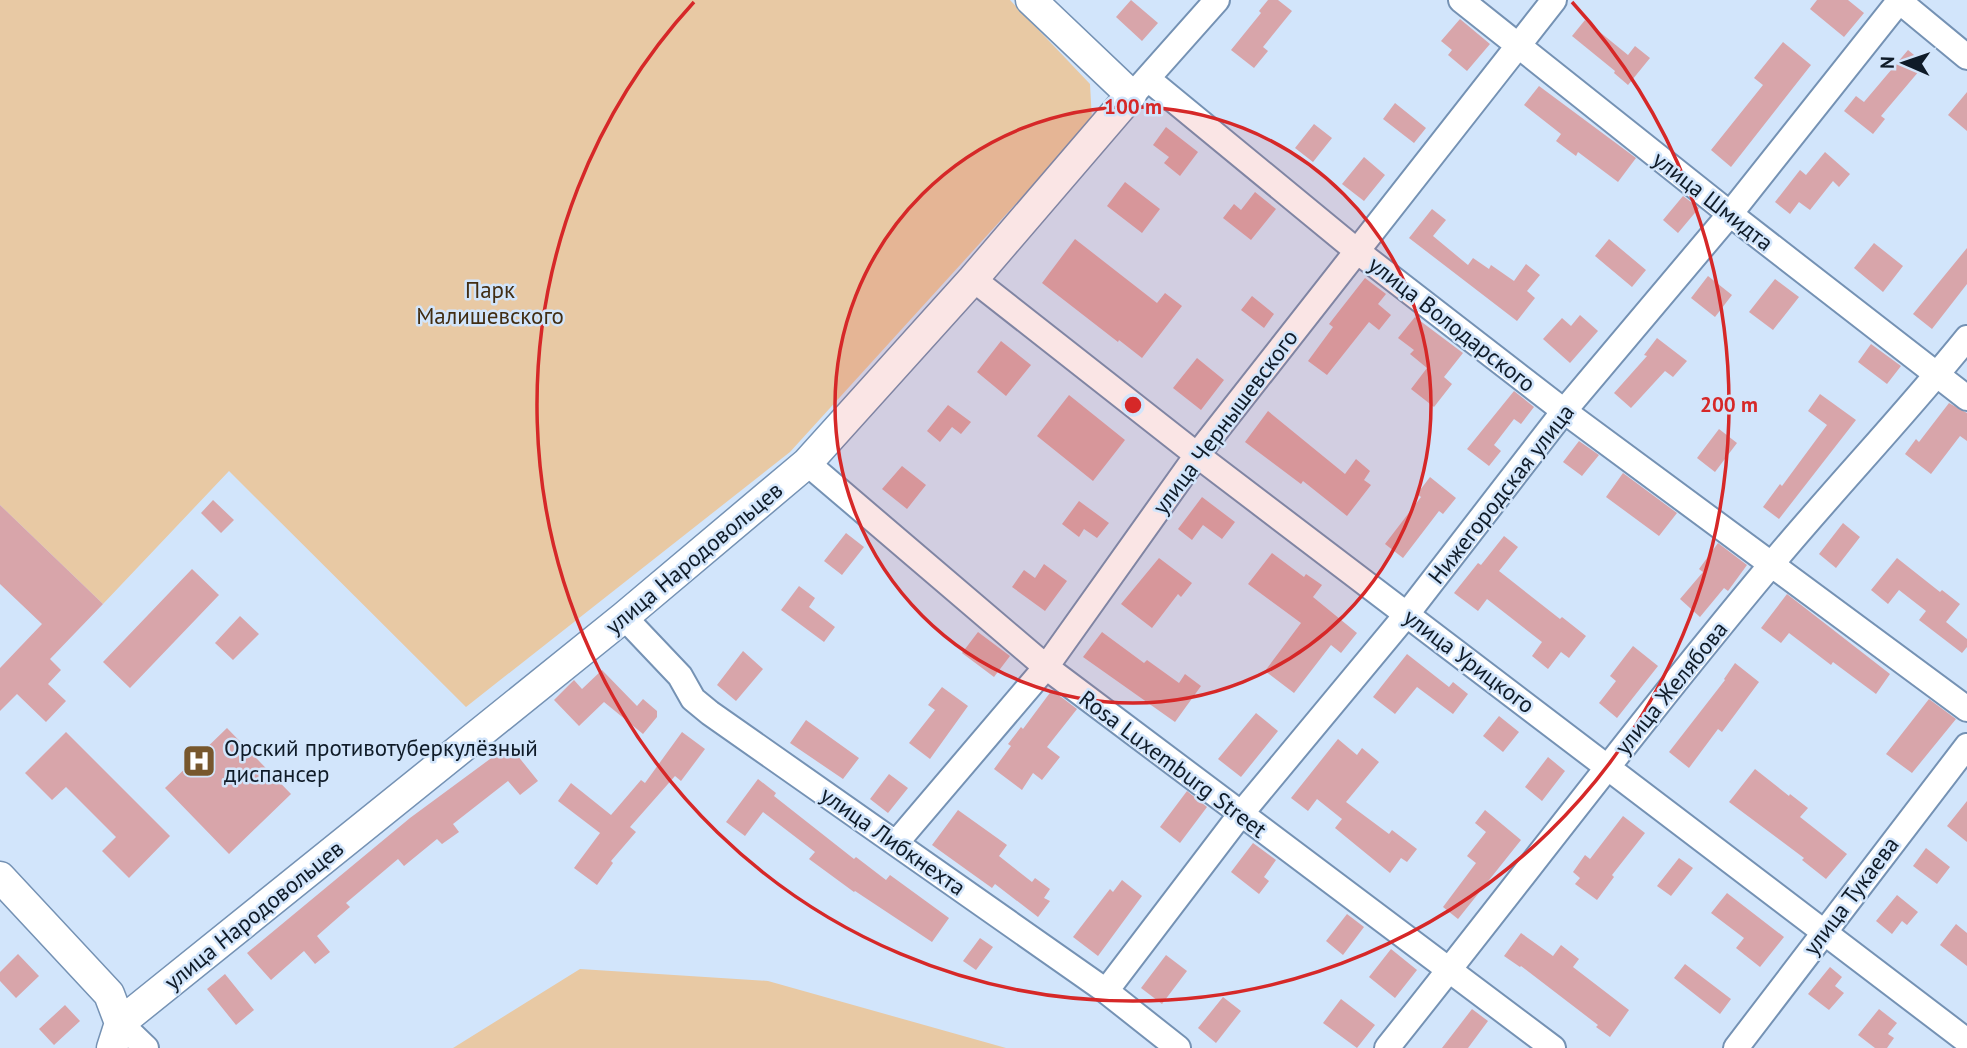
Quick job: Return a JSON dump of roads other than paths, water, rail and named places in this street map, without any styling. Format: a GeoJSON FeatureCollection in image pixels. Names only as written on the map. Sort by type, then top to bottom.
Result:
{"type":"FeatureCollection","features":[{"type":"Feature","properties":{"kind":"main road"},"geometry":{"type":"LineString","coordinates":[[1031,0],[1140,87]]}},
{"type":"Feature","properties":{"kind":"main road","name":"улица Народовольцев"},"geometry":{"type":"LineString","coordinates":[[116,1036],[807,463],[973,279],[1140,87]]}},
{"type":"Feature","properties":{"kind":"main road"},"geometry":{"type":"LineString","coordinates":[[0,877],[109,994],[116,1036]]}},
{"type":"Feature","properties":{"kind":"street","name":"улица Народовольцев"},"geometry":{"type":"LineString","coordinates":[[1140,87],[1217,0]]}},
{"type":"Feature","properties":{"kind":"street","name":"улица Шмидта"},"geometry":{"type":"LineString","coordinates":[[1461,0],[1730,215],[1967,398]]}},
{"type":"Feature","properties":{"kind":"street","name":"улица Чернышевского"},"geometry":{"type":"LineString","coordinates":[[896,844],[1046,667],[1197,455],[1554,0]]}},
{"type":"Feature","properties":{"kind":"street"},"geometry":{"type":"LineString","coordinates":[[1899,0],[1967,57]]}},
{"type":"Feature","properties":{"kind":"street","name":"Нижегородская улица"},"geometry":{"type":"LineString","coordinates":[[1106,991],[1240,815],[1407,614],[1564,411],[1730,215],[1899,0]]}},
{"type":"Feature","properties":{"kind":"street","name":"улица Володарского"},"geometry":{"type":"LineString","coordinates":[[1140,87],[1564,411],[1967,709]]}},
{"type":"Feature","properties":{"kind":"street","name":"улица Урицкого"},"geometry":{"type":"LineString","coordinates":[[973,279],[1197,455],[1967,1041]]}},
{"type":"Feature","properties":{"kind":"street","name":"улица Желябова"},"geometry":{"type":"LineString","coordinates":[[1387,1048],[1608,766],[1771,565],[1967,338]]}},
{"type":"Feature","properties":{"kind":"street","name":"Rosa Luxemburg Street"},"geometry":{"type":"LineString","coordinates":[[807,463],[1046,667],[1553,1048]]}},
{"type":"Feature","properties":{"kind":"street","name":"улица Либкнехта"},"geometry":{"type":"LineString","coordinates":[[624,617],[680,676],[693,699],[1106,991],[1178,1048]]}},
{"type":"Feature","properties":{"kind":"street","name":"улица Тукаева"},"geometry":{"type":"LineString","coordinates":[[1736,1048],[1967,746]]}},
{"type":"Feature","properties":{"kind":"street"},"geometry":{"type":"LineString","coordinates":[[116,1036],[146,1048]]}},
{"type":"Feature","properties":{"kind":"place","name":"Орский противотуберкулёзный диспансер"},"geometry":{"type":"Point","coordinates":[199,761]}},
{"type":"Feature","properties":{"kind":"park label","name":"Парк Малишевского"},"geometry":{"type":"Point","coordinates":[490,303]}}]}
